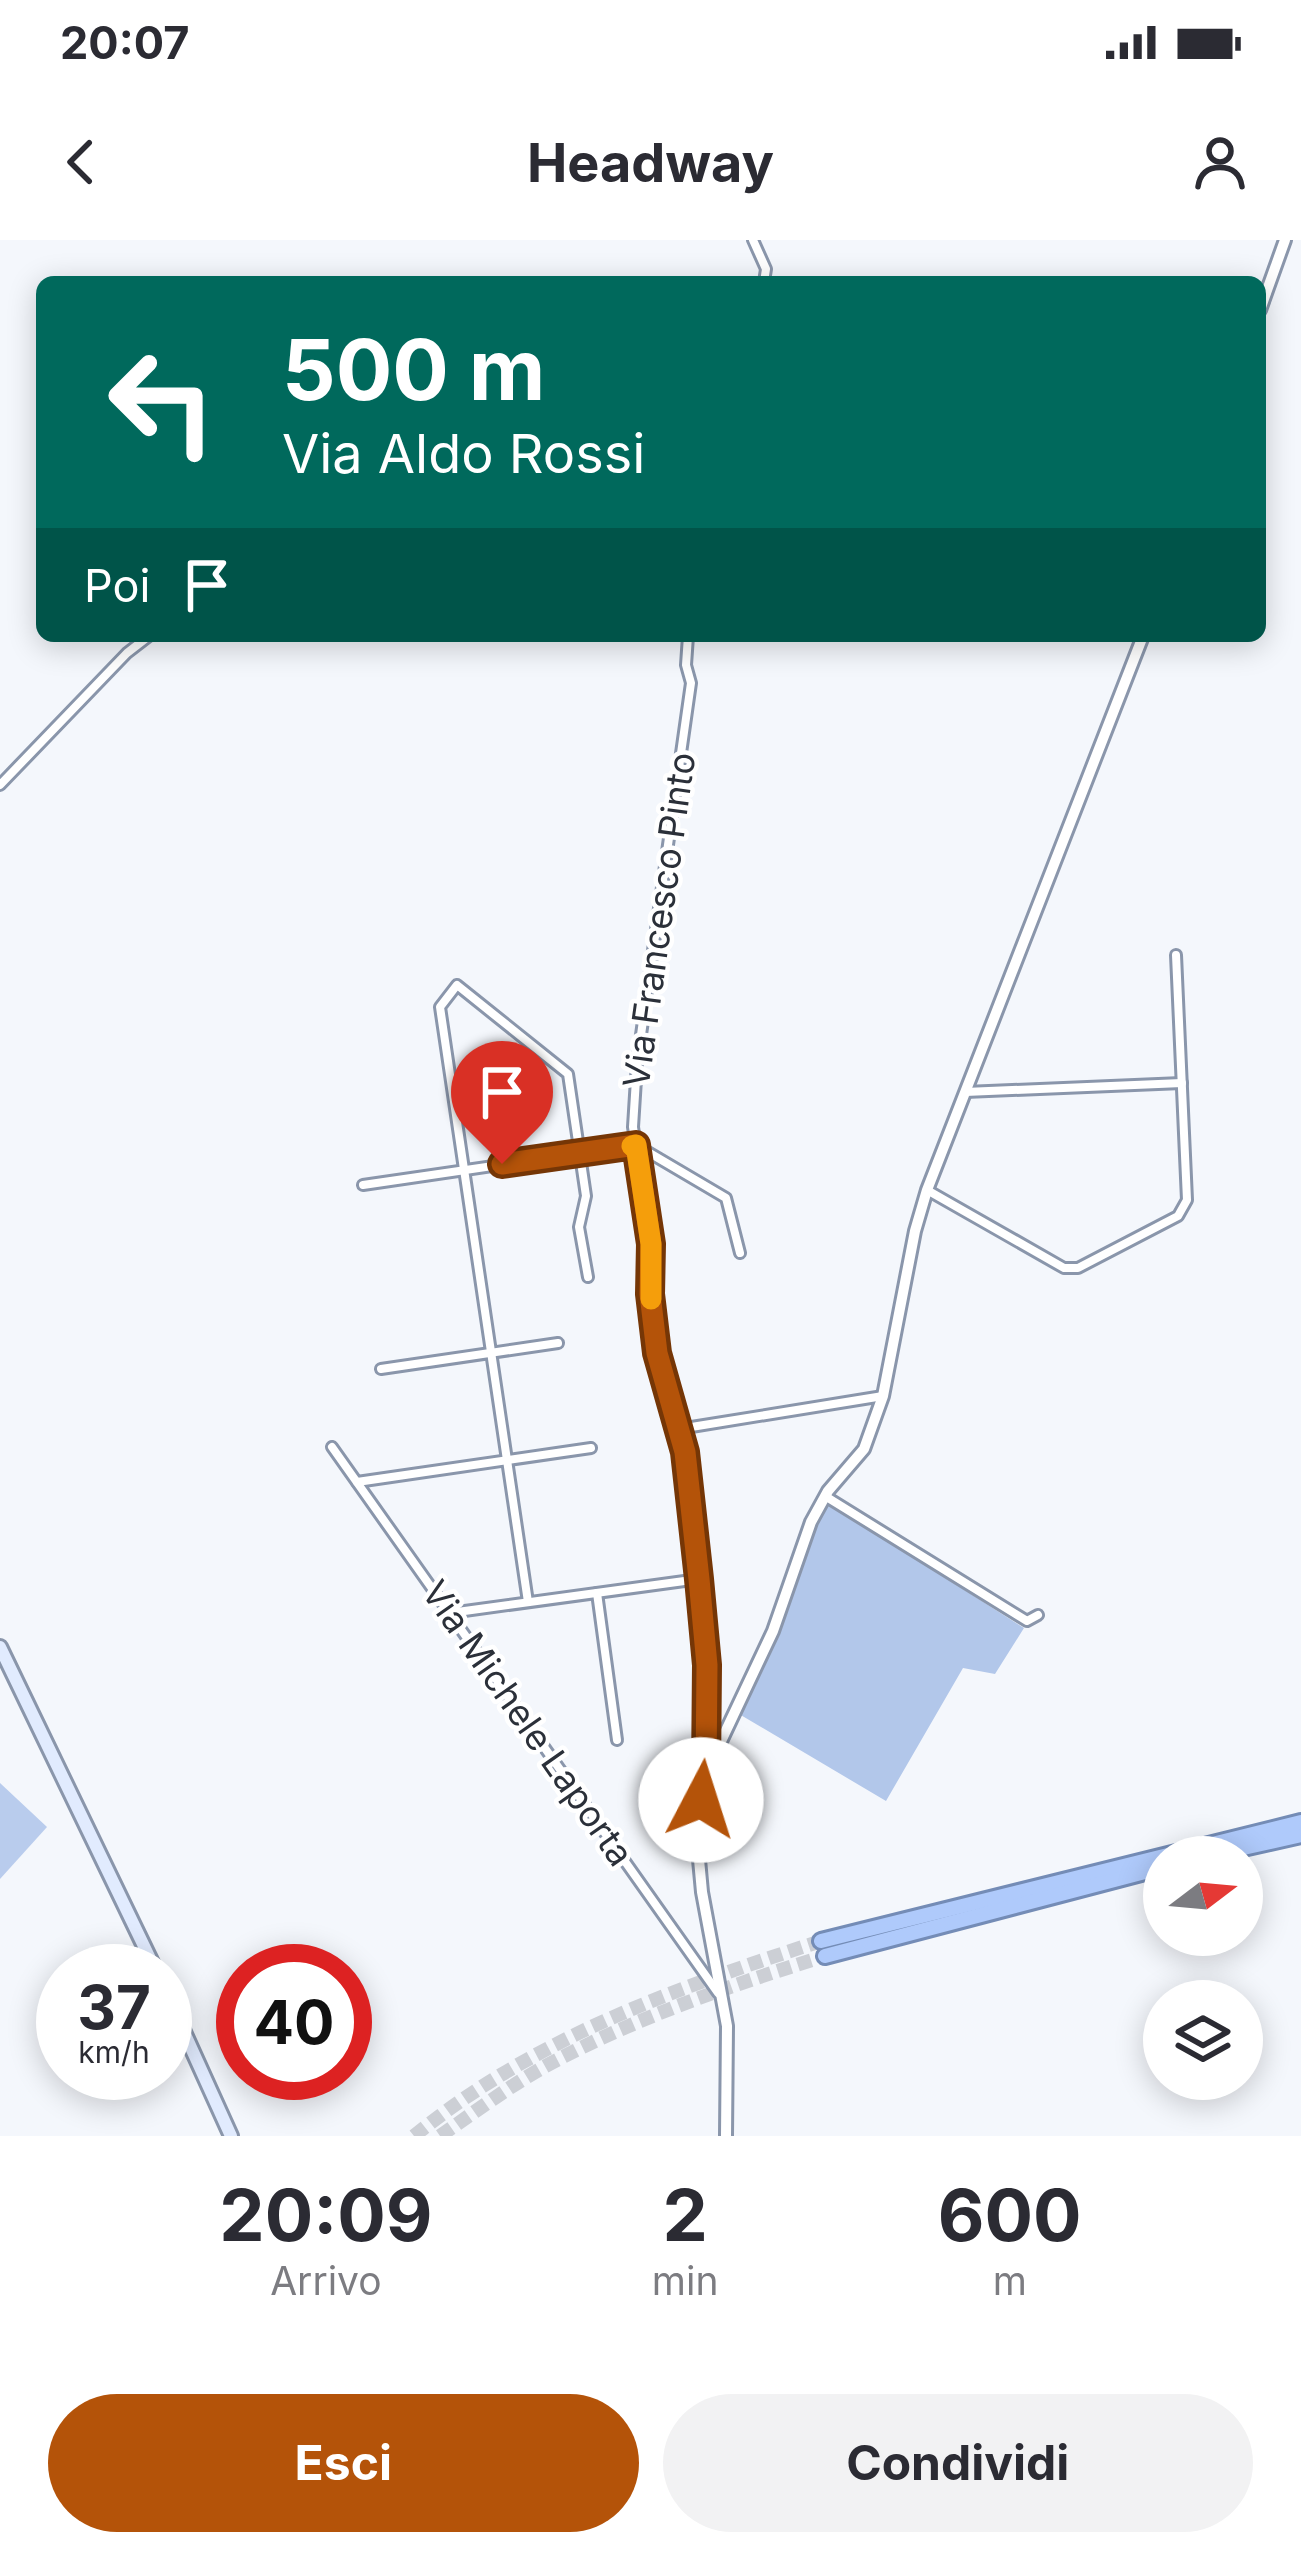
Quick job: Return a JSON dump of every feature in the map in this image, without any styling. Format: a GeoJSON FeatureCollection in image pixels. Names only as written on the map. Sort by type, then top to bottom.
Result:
{"type":"FeatureCollection","features":[{"type":"Feature","properties":{"kind":"highway"},"geometry":{"type":"LineString","coordinates":[[1248,1836],[1301,1822]]}},
{"type":"Feature","properties":{"kind":"highway"},"geometry":{"type":"LineString","coordinates":[[1263,1844],[1301,1835]]}},
{"type":"Feature","properties":{"kind":"highway"},"geometry":{"type":"LineString","coordinates":[[1143,1864],[823,1949],[1143,1872]]}},
{"type":"Feature","properties":{"kind":"main road"},"geometry":{"type":"LineString","coordinates":[[0,1647],[143,1944]]}},
{"type":"Feature","properties":{"kind":"main road"},"geometry":{"type":"LineString","coordinates":[[192,2050],[231,2136]]}},
{"type":"Feature","properties":{"kind":"street"},"geometry":{"type":"LineString","coordinates":[[753,240],[765,276]]}},
{"type":"Feature","properties":{"kind":"street"},"geometry":{"type":"LineString","coordinates":[[1266,294],[1286,240]]}},
{"type":"Feature","properties":{"kind":"street"},"geometry":{"type":"LineString","coordinates":[[0,785],[141,642]]}},
{"type":"Feature","properties":{"kind":"street","name":"Via Francesco Pinto"},"geometry":{"type":"LineString","coordinates":[[688,642],[691,683],[637,1063],[633,1127],[651,1244],[650,1294],[657,1353],[685,1452],[707,1665],[706,1773]]}},
{"type":"Feature","properties":{"kind":"street"},"geometry":{"type":"LineString","coordinates":[[726,2136],[729,2080],[722,2000],[702,1892],[696,1827],[706,1773],[773,1631],[812,1522],[825,1496],[864,1449],[883,1396],[927,1190],[1141,642]]}},
{"type":"Feature","properties":{"kind":"street"},"geometry":{"type":"LineString","coordinates":[[927,1190],[1064,1268],[1078,1268],[1178,1216],[1187,1200],[1176,955]]}},
{"type":"Feature","properties":{"kind":"street"},"geometry":{"type":"LineString","coordinates":[[528,1602],[440,1007],[458,986],[568,1075],[586,1196],[579,1227],[588,1277]]}},
{"type":"Feature","properties":{"kind":"street"},"geometry":{"type":"LineString","coordinates":[[964,1092],[1182,1083]]}},
{"type":"Feature","properties":{"kind":"street"},"geometry":{"type":"LineString","coordinates":[[363,1185],[636,1145],[726,1198],[740,1253]]}},
{"type":"Feature","properties":{"kind":"street"},"geometry":{"type":"LineString","coordinates":[[381,1369],[558,1342]]}},
{"type":"Feature","properties":{"kind":"street"},"geometry":{"type":"LineString","coordinates":[[679,1429],[883,1396]]}},
{"type":"Feature","properties":{"kind":"street","name":"Via Michele Laporta"},"geometry":{"type":"LineString","coordinates":[[332,1447],[722,2000]]}},
{"type":"Feature","properties":{"kind":"street"},"geometry":{"type":"LineString","coordinates":[[357,1482],[591,1448]]}},
{"type":"Feature","properties":{"kind":"street"},"geometry":{"type":"LineString","coordinates":[[825,1496],[1028,1621],[1038,1615]]}},
{"type":"Feature","properties":{"kind":"street"},"geometry":{"type":"LineString","coordinates":[[450,1613],[699,1579]]}},
{"type":"Feature","properties":{"kind":"street"},"geometry":{"type":"LineString","coordinates":[[597,1593],[617,1740]]}},
{"type":"Feature","properties":{"kind":"shaded area"},"geometry":{"type":"Polygon","coordinates":[[[827,1502],[1024,1628],[995,1674],[963,1668],[886,1801],[739,1714],[788,1609],[814,1524],[827,1502]]]}},
{"type":"Feature","properties":{"kind":"shaded area"},"geometry":{"type":"Polygon","coordinates":[[[0,1783],[47,1827],[0,1879],[0,1783]]]}},
{"type":"Feature","properties":{"kind":"tunnel"},"geometry":{"type":"LineString","coordinates":[[414,2136],[508,2071],[608,2019],[821,1941]]}},
{"type":"Feature","properties":{"kind":"tunnel"},"geometry":{"type":"LineString","coordinates":[[440,2136],[527,2077],[589,2044],[688,2002],[825,1956]]}},
{"type":"Feature","properties":{"kind":"slow traffic"},"geometry":{"type":"LineString","coordinates":[[632,1146],[636,1145],[646,1199],[651,1299]]}},
{"type":"Feature","properties":{"kind":"route"},"geometry":{"type":"LineString","coordinates":[[502,1164],[636,1145],[651,1244],[650,1294],[657,1353],[685,1452],[699,1579],[707,1665],[706,1773],[701,1800]]}}]}
